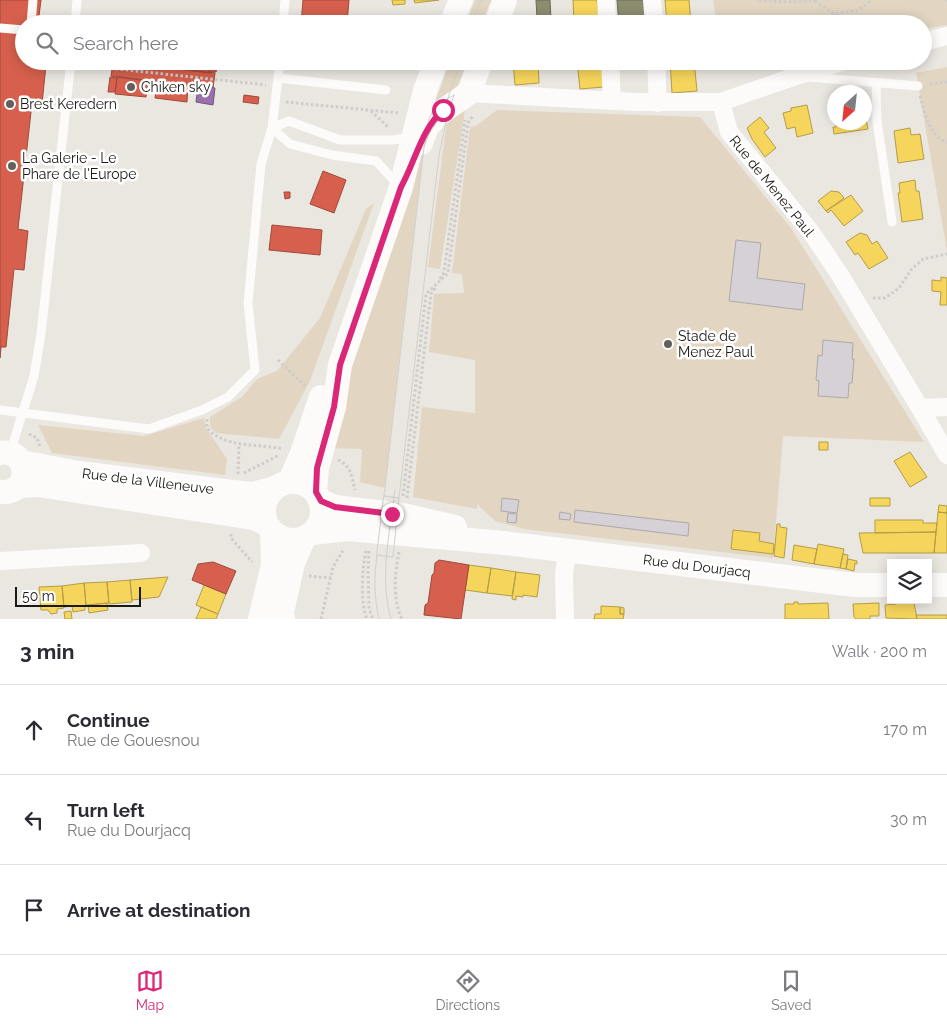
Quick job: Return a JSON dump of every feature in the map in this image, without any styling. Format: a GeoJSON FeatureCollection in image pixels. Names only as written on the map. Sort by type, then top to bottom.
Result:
{"type":"FeatureCollection","features":[{"type":"Feature","properties":{"kind":"main road"},"geometry":{"type":"LineString","coordinates":[[455,15],[461,0]]}},
{"type":"Feature","properties":{"kind":"main road"},"geometry":{"type":"LineString","coordinates":[[499,15],[505,0]]}},
{"type":"Feature","properties":{"kind":"main road"},"geometry":{"type":"LineString","coordinates":[[283,619],[282,612],[293,564],[308,537],[320,524],[323,512],[318,496],[317,468],[334,407],[340,365],[401,187],[425,90],[433,70]]}},
{"type":"Feature","properties":{"kind":"main road"},"geometry":{"type":"LineString","coordinates":[[401,187],[411,170],[427,128],[443,110],[476,94],[480,70]]}},
{"type":"Feature","properties":{"kind":"main road"},"geometry":{"type":"LineString","coordinates":[[273,619],[261,619],[273,565],[269,528],[264,515],[265,505],[269,495],[282,485],[301,456],[320,399],[340,365]]}},
{"type":"Feature","properties":{"kind":"main road","name":"Rue de la Villeneuve"},"geometry":{"type":"LineString","coordinates":[[10,456],[79,473],[233,492],[253,494],[282,485]]}},
{"type":"Feature","properties":{"kind":"main road","name":"Rue de la Villeneuve"},"geometry":{"type":"LineString","coordinates":[[10,456],[24,474],[10,489]]}},
{"type":"Feature","properties":{"kind":"main road"},"geometry":{"type":"LineString","coordinates":[[282,485],[299,482],[308,486],[318,496]]}},
{"type":"Feature","properties":{"kind":"main road","name":"Rue de la Villeneuve"},"geometry":{"type":"LineString","coordinates":[[10,489],[38,485],[155,502],[253,518],[269,528]]}},
{"type":"Feature","properties":{"kind":"main road","name":"Rue du Dourjacq"},"geometry":{"type":"LineString","coordinates":[[318,496],[335,507],[403,515],[452,527],[504,543]]}},
{"type":"Feature","properties":{"kind":"main road"},"geometry":{"type":"LineString","coordinates":[[269,528],[278,537],[286,540],[308,537]]}},
{"type":"Feature","properties":{"kind":"main road","name":"Rue du Dourjacq"},"geometry":{"type":"LineString","coordinates":[[308,537],[348,530],[402,534],[504,543],[855,585],[887,585]]}},
{"type":"Feature","properties":{"kind":"main road"},"geometry":{"type":"LineString","coordinates":[[932,585],[947,585]]}},
{"type":"Feature","properties":{"kind":"street"},"geometry":{"type":"LineString","coordinates":[[606,0],[607,15]]}},
{"type":"Feature","properties":{"kind":"street"},"geometry":{"type":"LineString","coordinates":[[652,0],[653,15]]}},
{"type":"Feature","properties":{"kind":"street"},"geometry":{"type":"LineString","coordinates":[[932,40],[947,36]]}},
{"type":"Feature","properties":{"kind":"street"},"geometry":{"type":"LineString","coordinates":[[610,70],[612,101]]}},
{"type":"Feature","properties":{"kind":"street"},"geometry":{"type":"LineString","coordinates":[[656,70],[658,103]]}},
{"type":"Feature","properties":{"kind":"street"},"geometry":{"type":"LineString","coordinates":[[476,94],[658,103],[721,102],[816,70]]}},
{"type":"Feature","properties":{"kind":"street","name":"Rue de Menez Paul"},"geometry":{"type":"LineString","coordinates":[[721,102],[728,132],[811,232],[854,298],[947,455]]}},
{"type":"Feature","properties":{"kind":"street"},"geometry":{"type":"LineString","coordinates":[[920,408],[947,407]]}},
{"type":"Feature","properties":{"kind":"street"},"geometry":{"type":"LineString","coordinates":[[565,619],[564,574],[567,552]]}},
{"type":"Feature","properties":{"kind":"street"},"geometry":{"type":"LineString","coordinates":[[0,561],[141,553]]}},
{"type":"Feature","properties":{"kind":"lane"},"geometry":{"type":"LineString","coordinates":[[31,15],[33,0]]}},
{"type":"Feature","properties":{"kind":"lane"},"geometry":{"type":"LineString","coordinates":[[76,15],[77,0]]}},
{"type":"Feature","properties":{"kind":"lane"},"geometry":{"type":"LineString","coordinates":[[284,15],[285,0]]}},
{"type":"Feature","properties":{"kind":"lane"},"geometry":{"type":"LineString","coordinates":[[0,28],[15,29]]}},
{"type":"Feature","properties":{"kind":"lane"},"geometry":{"type":"LineString","coordinates":[[10,456],[34,376],[41,334],[70,70]]}},
{"type":"Feature","properties":{"kind":"lane"},"geometry":{"type":"LineString","coordinates":[[0,410],[149,429],[202,410],[228,397],[255,370],[248,303],[261,164],[272,128],[279,70]]}},
{"type":"Feature","properties":{"kind":"lane"},"geometry":{"type":"LineString","coordinates":[[796,76],[918,86]]}},
{"type":"Feature","properties":{"kind":"lane"},"geometry":{"type":"LineString","coordinates":[[278,82],[386,90]]}},
{"type":"Feature","properties":{"kind":"lane"},"geometry":{"type":"LineString","coordinates":[[876,83],[877,121],[892,222]]}},
{"type":"Feature","properties":{"kind":"lane"},"geometry":{"type":"LineString","coordinates":[[272,128],[289,121],[340,140],[393,140],[414,136]]}},
{"type":"Feature","properties":{"kind":"lane"},"geometry":{"type":"LineString","coordinates":[[272,128],[290,144],[332,155],[376,161],[401,187]]}},
{"type":"Feature","properties":{"kind":"path"},"geometry":{"type":"LineString","coordinates":[[759,0],[785,2],[814,1],[834,14],[859,10],[872,0]]}},
{"type":"Feature","properties":{"kind":"path"},"geometry":{"type":"LineString","coordinates":[[133,70],[266,85],[278,82]]}},
{"type":"Feature","properties":{"kind":"path"},"geometry":{"type":"LineString","coordinates":[[266,85],[264,99],[397,113]]}},
{"type":"Feature","properties":{"kind":"path"},"geometry":{"type":"LineString","coordinates":[[918,86],[926,120],[938,139],[947,143]]}},
{"type":"Feature","properties":{"kind":"path"},"geometry":{"type":"LineString","coordinates":[[438,283],[444,272],[464,123],[476,94]]}},
{"type":"Feature","properties":{"kind":"path"},"geometry":{"type":"LineString","coordinates":[[404,500],[426,294],[448,273],[468,123],[479,106],[476,94]]}},
{"type":"Feature","properties":{"kind":"path"},"geometry":{"type":"LineString","coordinates":[[854,298],[885,298],[899,288],[911,270],[923,259],[947,254]]}},
{"type":"Feature","properties":{"kind":"path"},"geometry":{"type":"LineString","coordinates":[[278,360],[309,389]]}},
{"type":"Feature","properties":{"kind":"path"},"geometry":{"type":"LineString","coordinates":[[202,410],[207,417],[208,428],[214,435],[232,443],[289,450],[244,473],[238,480],[239,444]]}},
{"type":"Feature","properties":{"kind":"path"},"geometry":{"type":"LineString","coordinates":[[331,457],[344,462],[351,471],[355,491],[354,497]]}},
{"type":"Feature","properties":{"kind":"path"},"geometry":{"type":"LineString","coordinates":[[232,529],[231,538],[255,565]]}},
{"type":"Feature","properties":{"kind":"path"},"geometry":{"type":"LineString","coordinates":[[402,534],[395,575],[398,610],[402,619]]}},
{"type":"Feature","properties":{"kind":"path"},"geometry":{"type":"LineString","coordinates":[[321,619],[333,567],[345,547]]}},
{"type":"Feature","properties":{"kind":"path"},"geometry":{"type":"LineString","coordinates":[[365,554],[363,579],[364,610],[367,619]]}},
{"type":"Feature","properties":{"kind":"path"},"geometry":{"type":"LineString","coordinates":[[370,555],[368,591],[369,609],[373,619]]}},
{"type":"Feature","properties":{"kind":"path"},"geometry":{"type":"LineString","coordinates":[[304,576],[331,578]]}},
{"type":"Feature","properties":{"kind":"shaded area"},"geometry":{"type":"Polygon","coordinates":[[[475,0],[491,0],[485,15],[469,15],[475,0]]]}},
{"type":"Feature","properties":{"kind":"shaded area"},"geometry":{"type":"Polygon","coordinates":[[[713,0],[947,0],[947,25],[932,28],[932,15],[716,15],[713,0]]]}},
{"type":"Feature","properties":{"kind":"shaded area"},"geometry":{"type":"Polygon","coordinates":[[[947,67],[947,251],[916,73],[947,67]]]}},
{"type":"Feature","properties":{"kind":"shaded area"},"geometry":{"type":"Polygon","coordinates":[[[447,70],[464,70],[454,95],[432,111],[447,70]]]}},
{"type":"Feature","properties":{"kind":"shaded area"},"geometry":{"type":"Polygon","coordinates":[[[465,110],[440,269],[428,267],[448,112],[465,110]]]}},
{"type":"Feature","properties":{"kind":"shaded area","name":"Stade de Menez Paul"},"geometry":{"type":"Polygon","coordinates":[[[497,110],[700,117],[791,228],[924,442],[783,436],[773,558],[524,529],[495,521],[477,504],[477,509],[413,497],[422,407],[475,413],[475,360],[429,352],[434,294],[464,293],[462,274],[452,273],[470,127],[476,126],[497,110]]]}},
{"type":"Feature","properties":{"kind":"shaded area"},"geometry":{"type":"Polygon","coordinates":[[[424,147],[385,488],[360,482],[362,449],[330,448],[365,317],[424,147]]]}},
{"type":"Feature","properties":{"kind":"shaded area"},"geometry":{"type":"Polygon","coordinates":[[[374,203],[310,381],[279,439],[216,433],[210,427],[210,417],[242,397],[257,379],[277,371],[320,318],[366,209],[374,203]]]}},
{"type":"Feature","properties":{"kind":"shaded area"},"geometry":{"type":"Polygon","coordinates":[[[204,418],[206,428],[227,459],[225,475],[52,453],[38,425],[144,436],[204,418]]]}},
{"type":"Feature","properties":{"kind":"building: Homes"},"geometry":{"type":"Polygon","coordinates":[[[392,0],[405,0],[405,4],[393,5],[392,0]]]}},
{"type":"Feature","properties":{"kind":"building: Homes"},"geometry":{"type":"Polygon","coordinates":[[[414,0],[439,0],[415,3],[414,0]]]}},
{"type":"Feature","properties":{"kind":"building: Homes"},"geometry":{"type":"Polygon","coordinates":[[[573,0],[597,0],[598,15],[574,15],[573,0]]]}},
{"type":"Feature","properties":{"kind":"building: Homes"},"geometry":{"type":"Polygon","coordinates":[[[665,0],[689,0],[690,15],[666,15],[665,0]]]}},
{"type":"Feature","properties":{"kind":"building: Homes"},"geometry":{"type":"Polygon","coordinates":[[[514,70],[538,70],[539,83],[515,85],[514,70]]]}},
{"type":"Feature","properties":{"kind":"building: Homes"},"geometry":{"type":"Polygon","coordinates":[[[578,70],[603,70],[604,87],[580,89],[578,70]]]}},
{"type":"Feature","properties":{"kind":"building: Homes"},"geometry":{"type":"Polygon","coordinates":[[[671,70],[695,70],[697,91],[672,93],[671,70]]]}},
{"type":"Feature","properties":{"kind":"building: Homes"},"geometry":{"type":"Polygon","coordinates":[[[807,105],[813,133],[797,137],[795,127],[787,129],[783,113],[791,111],[791,108],[807,105]]]}},
{"type":"Feature","properties":{"kind":"building: Homes"},"geometry":{"type":"Polygon","coordinates":[[[760,117],[769,128],[764,132],[776,148],[765,157],[752,139],[747,128],[760,117]]]}},
{"type":"Feature","properties":{"kind":"building: Homes"},"geometry":{"type":"Polygon","coordinates":[[[910,128],[911,135],[920,134],[924,159],[898,163],[894,131],[910,128]]]}},
{"type":"Feature","properties":{"kind":"building: Homes"},"geometry":{"type":"Polygon","coordinates":[[[833,130],[861,130],[834,134],[833,130]]]}},
{"type":"Feature","properties":{"kind":"building: Homes"},"geometry":{"type":"Polygon","coordinates":[[[915,180],[916,191],[919,191],[923,219],[902,222],[898,193],[900,193],[899,183],[915,180]]]}},
{"type":"Feature","properties":{"kind":"building: Homes"},"geometry":{"type":"Polygon","coordinates":[[[831,191],[839,192],[844,198],[826,211],[818,201],[831,191]]]}},
{"type":"Feature","properties":{"kind":"building: Homes"},"geometry":{"type":"Polygon","coordinates":[[[851,195],[863,211],[844,226],[831,210],[828,213],[826,211],[851,195]]]}},
{"type":"Feature","properties":{"kind":"building: Homes"},"geometry":{"type":"Polygon","coordinates":[[[860,233],[867,235],[872,244],[877,241],[888,258],[869,269],[858,253],[855,255],[846,242],[860,233]]]}},
{"type":"Feature","properties":{"kind":"building: Homes"},"geometry":{"type":"Polygon","coordinates":[[[941,277],[947,278],[947,305],[940,305],[941,292],[932,291],[932,280],[941,281],[941,277]]]}},
{"type":"Feature","properties":{"kind":"building: Homes"},"geometry":{"type":"Polygon","coordinates":[[[819,442],[828,442],[828,450],[819,450],[819,442]]]}},
{"type":"Feature","properties":{"kind":"building: Homes"},"geometry":{"type":"Polygon","coordinates":[[[910,452],[927,477],[910,487],[894,461],[910,452]]]}},
{"type":"Feature","properties":{"kind":"building: Homes"},"geometry":{"type":"Polygon","coordinates":[[[870,498],[890,498],[890,506],[870,506],[870,498]]]}},
{"type":"Feature","properties":{"kind":"building: Homes"},"geometry":{"type":"Polygon","coordinates":[[[939,505],[947,506],[947,513],[938,512],[939,505]]]}},
{"type":"Feature","properties":{"kind":"building: Homes"},"geometry":{"type":"Polygon","coordinates":[[[938,512],[947,513],[947,553],[934,553],[938,512]]]}},
{"type":"Feature","properties":{"kind":"building: Homes"},"geometry":{"type":"Polygon","coordinates":[[[875,520],[923,520],[923,523],[937,523],[936,532],[875,533],[875,520]]]}},
{"type":"Feature","properties":{"kind":"building: Homes"},"geometry":{"type":"Polygon","coordinates":[[[777,524],[780,524],[780,527],[787,528],[784,558],[774,556],[777,524]]]}},
{"type":"Feature","properties":{"kind":"building: Homes"},"geometry":{"type":"Polygon","coordinates":[[[733,530],[760,533],[759,541],[774,544],[773,554],[731,549],[733,530]]]}},
{"type":"Feature","properties":{"kind":"building: Homes"},"geometry":{"type":"Polygon","coordinates":[[[936,532],[934,553],[863,553],[859,533],[936,532]]]}},
{"type":"Feature","properties":{"kind":"building: Homes"},"geometry":{"type":"Polygon","coordinates":[[[818,544],[844,549],[840,568],[814,564],[818,544]]]}},
{"type":"Feature","properties":{"kind":"building: Homes"},"geometry":{"type":"Polygon","coordinates":[[[794,545],[817,549],[814,564],[792,560],[794,545]]]}},
{"type":"Feature","properties":{"kind":"building: Homes"},"geometry":{"type":"Polygon","coordinates":[[[843,554],[848,555],[846,569],[840,568],[843,554]]]}},
{"type":"Feature","properties":{"kind":"building: Homes"},"geometry":{"type":"Polygon","coordinates":[[[848,559],[857,561],[854,571],[846,569],[848,559]]]}},
{"type":"Feature","properties":{"kind":"building: Homes"},"geometry":{"type":"Polygon","coordinates":[[[469,565],[491,568],[487,593],[465,590],[469,565]]]}},
{"type":"Feature","properties":{"kind":"building: Homes"},"geometry":{"type":"Polygon","coordinates":[[[491,568],[516,572],[512,596],[487,593],[491,568]]]}},
{"type":"Feature","properties":{"kind":"building: Homes"},"geometry":{"type":"Polygon","coordinates":[[[516,572],[540,575],[537,597],[523,595],[523,597],[516,596],[516,600],[512,599],[516,572]]]}},
{"type":"Feature","properties":{"kind":"building: Homes"},"geometry":{"type":"Polygon","coordinates":[[[168,577],[159,597],[132,600],[130,580],[168,577]]]}},
{"type":"Feature","properties":{"kind":"building: Homes"},"geometry":{"type":"Polygon","coordinates":[[[130,580],[132,602],[109,604],[107,582],[130,580]]]}},
{"type":"Feature","properties":{"kind":"building: Homes"},"geometry":{"type":"Polygon","coordinates":[[[107,582],[109,603],[86,605],[84,583],[107,582]]]}},
{"type":"Feature","properties":{"kind":"building: Homes"},"geometry":{"type":"Polygon","coordinates":[[[84,583],[85,610],[73,612],[72,606],[64,607],[62,586],[84,583]]]}},
{"type":"Feature","properties":{"kind":"building: Homes"},"geometry":{"type":"Polygon","coordinates":[[[204,585],[226,594],[218,614],[196,605],[204,585]]]}},
{"type":"Feature","properties":{"kind":"building: Homes"},"geometry":{"type":"Polygon","coordinates":[[[62,586],[64,608],[57,609],[57,613],[51,614],[48,610],[41,610],[39,587],[62,586]]]}},
{"type":"Feature","properties":{"kind":"building: Homes"},"geometry":{"type":"Polygon","coordinates":[[[794,602],[798,602],[798,604],[828,603],[829,619],[785,619],[785,604],[794,604],[794,602]]]}},
{"type":"Feature","properties":{"kind":"building: Homes"},"geometry":{"type":"Polygon","coordinates":[[[107,603],[108,610],[89,613],[88,605],[107,603]]]}},
{"type":"Feature","properties":{"kind":"building: Homes"},"geometry":{"type":"Polygon","coordinates":[[[879,603],[879,616],[870,616],[870,619],[856,619],[854,617],[853,604],[879,603]]]}},
{"type":"Feature","properties":{"kind":"building: Homes"},"geometry":{"type":"Polygon","coordinates":[[[914,604],[917,619],[886,618],[885,605],[914,604]]]}},
{"type":"Feature","properties":{"kind":"building: Homes"},"geometry":{"type":"Polygon","coordinates":[[[601,606],[620,607],[620,614],[624,614],[623,619],[594,619],[595,614],[601,614],[601,606]]]}},
{"type":"Feature","properties":{"kind":"building: Homes"},"geometry":{"type":"Polygon","coordinates":[[[201,607],[218,614],[216,619],[196,619],[201,607]]]}},
{"type":"Feature","properties":{"kind":"building: Homes"},"geometry":{"type":"Polygon","coordinates":[[[620,607],[624,608],[624,614],[620,614],[620,607]]]}},
{"type":"Feature","properties":{"kind":"building: Homes"},"geometry":{"type":"Polygon","coordinates":[[[71,611],[72,619],[65,619],[64,612],[71,611]]]}},
{"type":"Feature","properties":{"kind":"building: Homes"},"geometry":{"type":"Polygon","coordinates":[[[916,615],[947,615],[947,619],[917,619],[916,615]]]}},
{"type":"Feature","properties":{"kind":"building: Shops","name":"La Galerie - Le Phare de l'Europe"},"geometry":{"type":"Polygon","coordinates":[[[0,0],[41,0],[39,15],[15,15],[15,70],[45,70],[42,104],[32,103],[18,229],[28,231],[24,270],[14,269],[6,347],[1,347],[0,358],[0,0]]]}},
{"type":"Feature","properties":{"kind":"building: Shops"},"geometry":{"type":"Polygon","coordinates":[[[303,0],[349,0],[348,15],[302,15],[303,0]]]}},
{"type":"Feature","properties":{"kind":"building: Shops"},"geometry":{"type":"Polygon","coordinates":[[[112,70],[187,70],[215,73],[213,88],[111,76],[112,70]]]}},
{"type":"Feature","properties":{"kind":"building: Shops"},"geometry":{"type":"Polygon","coordinates":[[[186,70],[210,70],[209,73],[186,70]]]}},
{"type":"Feature","properties":{"kind":"building: Shops"},"geometry":{"type":"Polygon","coordinates":[[[110,77],[117,78],[115,92],[108,92],[110,77]]]}},
{"type":"Feature","properties":{"kind":"building: Shops","name":"Chiken sky"},"geometry":{"type":"Polygon","coordinates":[[[117,77],[148,81],[146,97],[115,94],[117,77]]]}},
{"type":"Feature","properties":{"kind":"building: Shops"},"geometry":{"type":"Polygon","coordinates":[[[157,82],[188,85],[187,102],[155,98],[157,82]]]}},
{"type":"Feature","properties":{"kind":"building: Shops"},"geometry":{"type":"Polygon","coordinates":[[[244,95],[259,97],[258,104],[243,102],[244,95]]]}},
{"type":"Feature","properties":{"kind":"building: Shops"},"geometry":{"type":"Polygon","coordinates":[[[323,171],[346,180],[334,213],[310,204],[323,171]]]}},
{"type":"Feature","properties":{"kind":"building: Shops"},"geometry":{"type":"Polygon","coordinates":[[[284,192],[290,192],[290,198],[285,199],[284,192]]]}},
{"type":"Feature","properties":{"kind":"building: Shops"},"geometry":{"type":"Polygon","coordinates":[[[272,225],[322,230],[320,255],[269,250],[272,225]]]}},
{"type":"Feature","properties":{"kind":"building: Shops"},"geometry":{"type":"Polygon","coordinates":[[[439,560],[469,565],[461,619],[424,615],[435,563],[439,560]]]}},
{"type":"Feature","properties":{"kind":"building: Shops"},"geometry":{"type":"Polygon","coordinates":[[[213,562],[236,571],[226,594],[192,580],[198,564],[213,562]]]}},
{"type":"Feature","properties":{"kind":"building: Offices"},"geometry":{"type":"Polygon","coordinates":[[[198,86],[215,88],[213,105],[196,102],[198,86]]]}},
{"type":"Feature","properties":{"kind":"building: Industry"},"geometry":{"type":"Polygon","coordinates":[[[536,0],[550,0],[551,15],[537,15],[536,0]]]}},
{"type":"Feature","properties":{"kind":"building: Industry"},"geometry":{"type":"Polygon","coordinates":[[[617,0],[644,0],[645,15],[618,15],[617,0]]]}},
{"type":"Feature","properties":{"kind":"building: Other"},"geometry":{"type":"Polygon","coordinates":[[[736,240],[761,243],[757,278],[805,284],[802,310],[729,301],[736,240]]]}},
{"type":"Feature","properties":{"kind":"building: Other"},"geometry":{"type":"Polygon","coordinates":[[[823,340],[853,343],[852,383],[849,383],[848,398],[818,396],[819,381],[816,380],[818,355],[822,356],[823,340]]]}},
{"type":"Feature","properties":{"kind":"building: Other"},"geometry":{"type":"Polygon","coordinates":[[[502,498],[519,500],[517,513],[501,511],[502,498]]]}},
{"type":"Feature","properties":{"kind":"building: Other"},"geometry":{"type":"Polygon","coordinates":[[[575,510],[689,523],[688,536],[574,522],[575,510]]]}},
{"type":"Feature","properties":{"kind":"building: Other"},"geometry":{"type":"Polygon","coordinates":[[[560,512],[571,514],[570,520],[559,519],[560,512]]]}},
{"type":"Feature","properties":{"kind":"building: Other"},"geometry":{"type":"Polygon","coordinates":[[[508,513],[517,514],[516,523],[507,522],[508,513]]]}},
{"type":"Feature","properties":{"kind":"tram line"},"geometry":{"type":"LineString","coordinates":[[475,15],[481,0]]}},
{"type":"Feature","properties":{"kind":"tram line"},"geometry":{"type":"LineString","coordinates":[[441,118],[458,70]]}},
{"type":"Feature","properties":{"kind":"tram line"},"geometry":{"type":"LineString","coordinates":[[454,95],[448,112],[430,130],[424,147],[430,116],[438,105],[454,95]]}},
{"type":"Feature","properties":{"kind":"tram line"},"geometry":{"type":"LineString","coordinates":[[448,112],[439,155],[399,498],[384,496],[424,147],[433,128],[448,112]]}},
{"type":"Feature","properties":{"kind":"tram line"},"geometry":{"type":"LineString","coordinates":[[391,619],[386,587],[386,571],[388,538],[395,490]]}},
{"type":"Feature","properties":{"kind":"tram line"},"geometry":{"type":"LineString","coordinates":[[384,496],[399,498],[393,557],[377,555],[384,496]]}},
{"type":"Feature","properties":{"kind":"tram line"},"geometry":{"type":"LineString","coordinates":[[379,619],[375,595],[375,571],[377,555],[382,556]]}},
{"type":"Feature","properties":{"kind":"place","name":"Chiken sky"},"geometry":{"type":"Point","coordinates":[131,87]}},
{"type":"Feature","properties":{"kind":"place","name":"Brest Keredern"},"geometry":{"type":"Point","coordinates":[10,104]}},
{"type":"Feature","properties":{"kind":"place","name":"La Galerie - Le Phare de l'Europe"},"geometry":{"type":"Point","coordinates":[12,166]}},
{"type":"Feature","properties":{"kind":"place","name":"Stade de Menez Paul"},"geometry":{"type":"Point","coordinates":[668,344]}},
{"type":"Feature","properties":{"kind":"route"},"geometry":{"type":"LineString","coordinates":[[392,514],[335,507],[321,501],[316,492],[317,468],[334,407],[340,365],[401,187],[411,170],[427,128],[443,110]]}}]}
